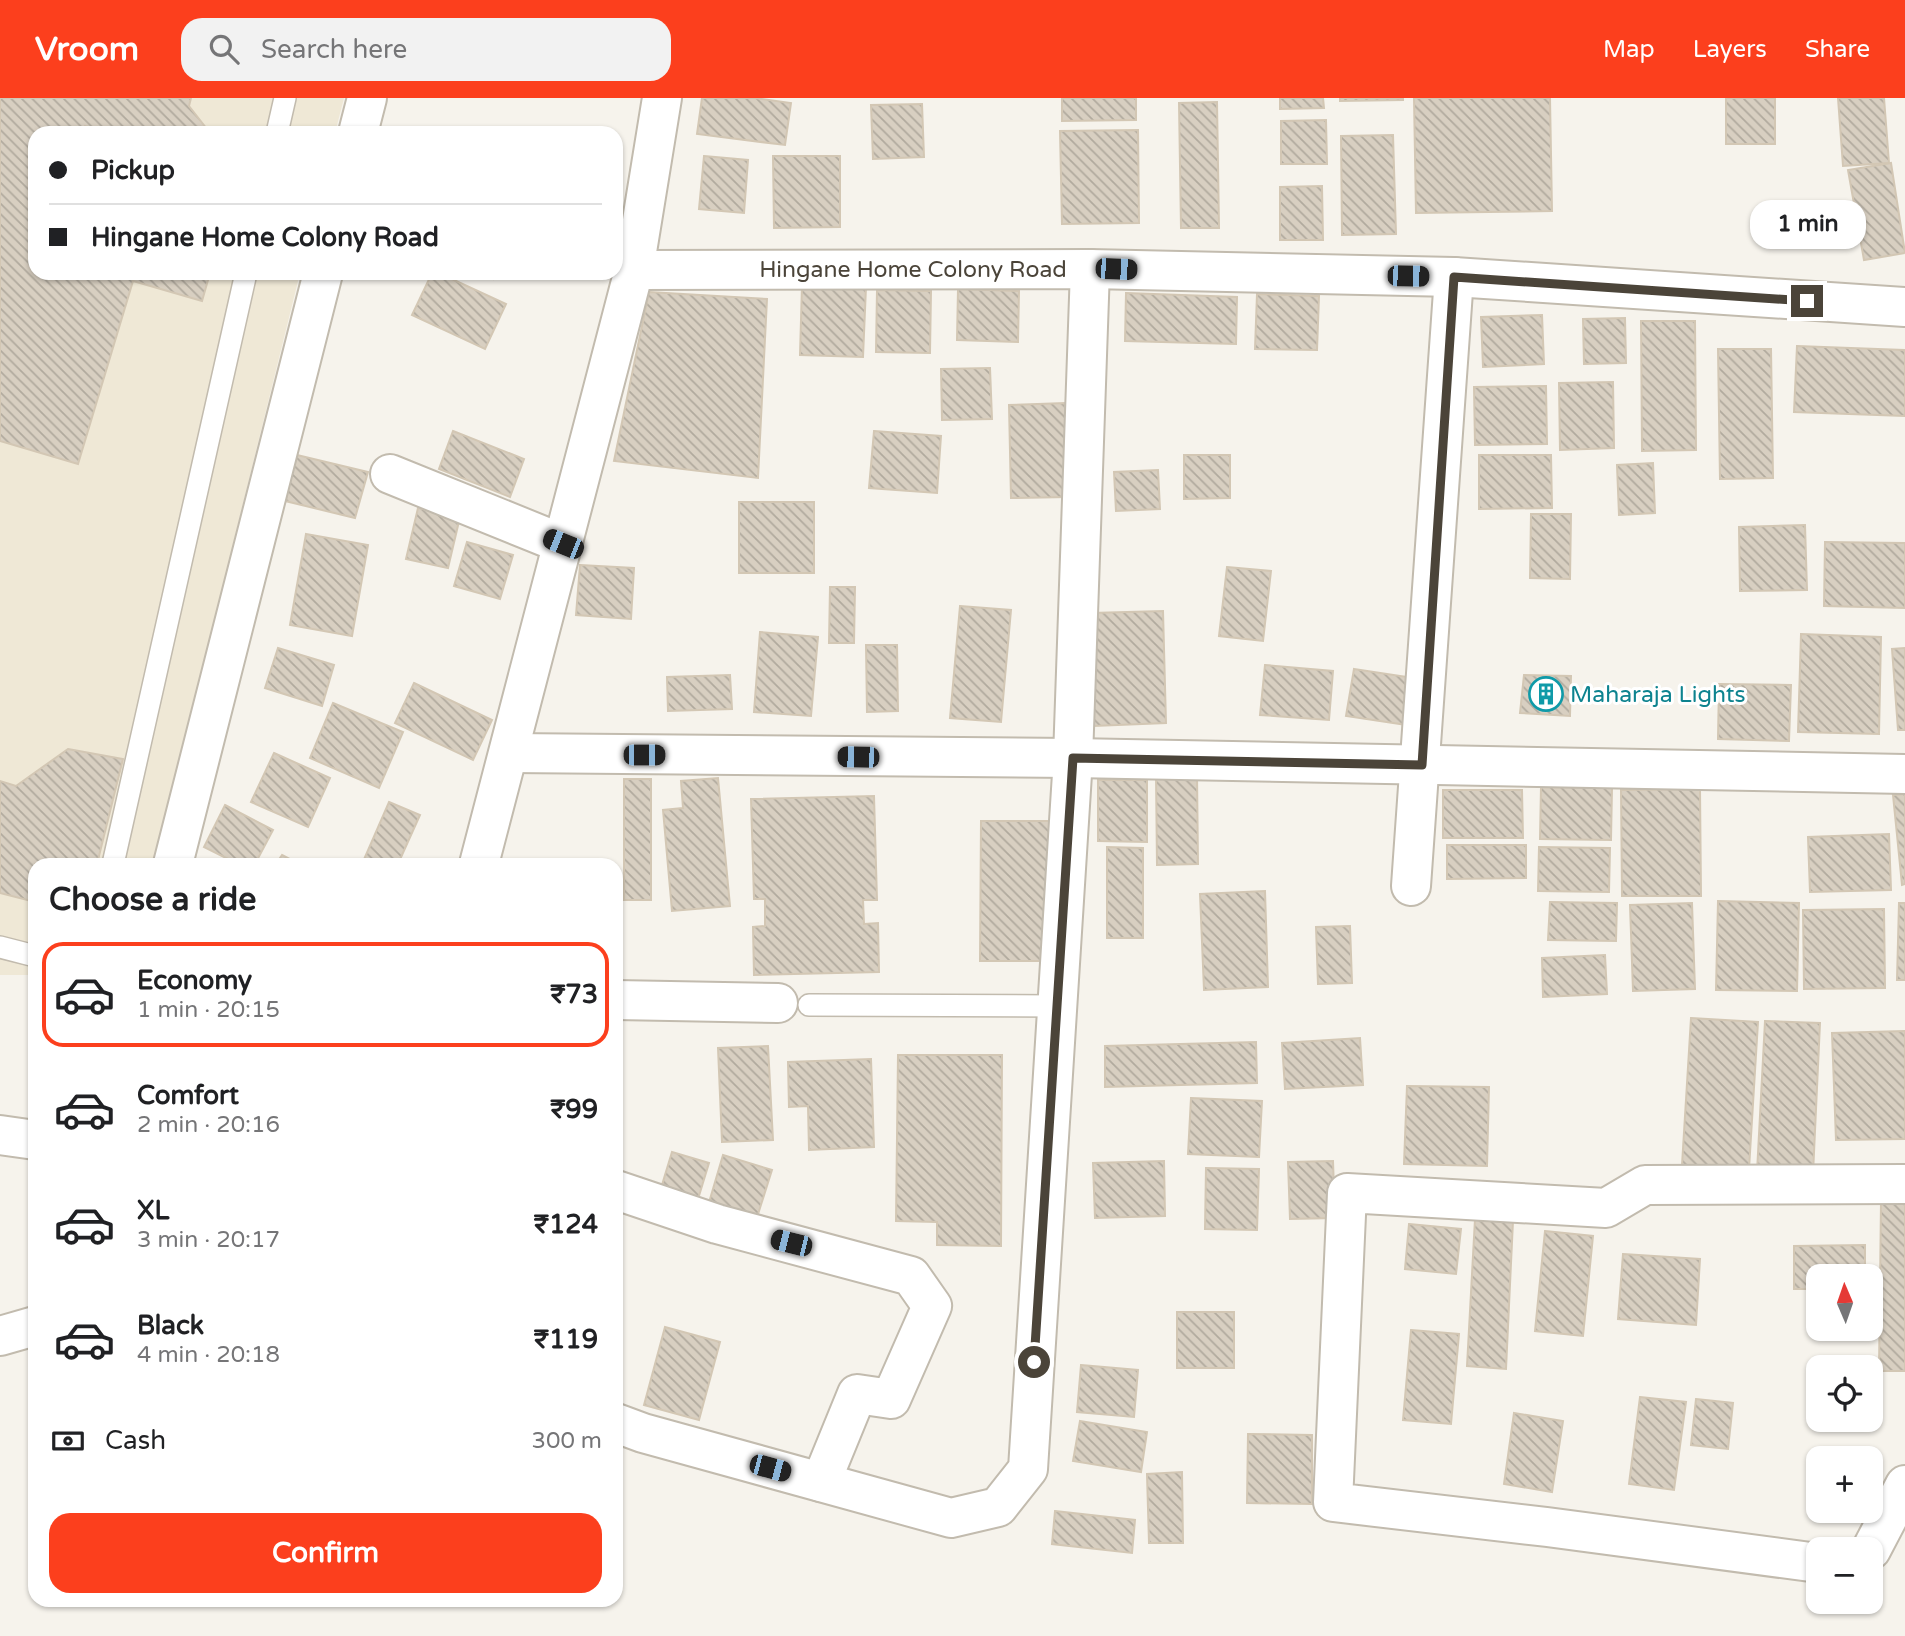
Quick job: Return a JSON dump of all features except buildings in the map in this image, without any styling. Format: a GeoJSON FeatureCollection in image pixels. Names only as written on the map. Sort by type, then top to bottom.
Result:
{"type":"FeatureCollection","features":[{"type":"Feature","properties":{"kind":"street"},"geometry":{"type":"LineString","coordinates":[[360,126],[367,98]]}},
{"type":"Feature","properties":{"kind":"street"},"geometry":{"type":"LineString","coordinates":[[481,858],[634,270],[662,98]]}},
{"type":"Feature","properties":{"kind":"street"},"geometry":{"type":"LineString","coordinates":[[623,1425],[951,1518],[998,1507],[1028,1469],[1073,758],[1090,269]]}},
{"type":"Feature","properties":{"kind":"street","name":"Hingane Home Colony Road"},"geometry":{"type":"LineString","coordinates":[[634,270],[1090,269],[1454,277],[1905,307]]}},
{"type":"Feature","properties":{"kind":"street"},"geometry":{"type":"LineString","coordinates":[[1412,886],[1454,277]]}},
{"type":"Feature","properties":{"kind":"street"},"geometry":{"type":"LineString","coordinates":[[175,858],[321,280]]}},
{"type":"Feature","properties":{"kind":"street"},"geometry":{"type":"LineString","coordinates":[[390,474],[563,544]]}},
{"type":"Feature","properties":{"kind":"street"},"geometry":{"type":"LineString","coordinates":[[510,753],[1073,758],[1905,774]]}},
{"type":"Feature","properties":{"kind":"street"},"geometry":{"type":"LineString","coordinates":[[623,1000],[793,1004]]}},
{"type":"Feature","properties":{"kind":"street"},"geometry":{"type":"LineString","coordinates":[[0,1135],[28,1139]]}},
{"type":"Feature","properties":{"kind":"street"},"geometry":{"type":"LineString","coordinates":[[1806,1561],[1333,1502],[1347,1193],[1606,1208],[1645,1185],[1905,1184]]}},
{"type":"Feature","properties":{"kind":"street"},"geometry":{"type":"LineString","coordinates":[[623,1192],[717,1224],[911,1276],[932,1306],[891,1399],[857,1394],[821,1482]]}},
{"type":"Feature","properties":{"kind":"street"},"geometry":{"type":"LineString","coordinates":[[0,1336],[28,1328]]}},
{"type":"Feature","properties":{"kind":"street"},"geometry":{"type":"LineString","coordinates":[[1878,1537],[1905,1485]]}},
{"type":"Feature","properties":{"kind":"lane"},"geometry":{"type":"LineString","coordinates":[[279,126],[285,98]]}},
{"type":"Feature","properties":{"kind":"lane"},"geometry":{"type":"LineString","coordinates":[[114,858],[244,280]]}},
{"type":"Feature","properties":{"kind":"lane"},"geometry":{"type":"LineString","coordinates":[[0,947],[28,954]]}},
{"type":"Feature","properties":{"kind":"lane"},"geometry":{"type":"LineString","coordinates":[[793,1004],[1057,1006]]}},
{"type":"Feature","properties":{"kind":"shaded area"},"geometry":{"type":"Polygon","coordinates":[[[0,98],[344,98],[337,126],[28,126],[28,280],[298,280],[155,858],[28,858],[28,975],[0,975],[0,98]]]}},
{"type":"Feature","properties":{"kind":"place","name":"Maharaja Lights"},"geometry":{"type":"Point","coordinates":[1546,694]}},
{"type":"Feature","properties":{"kind":"route"},"geometry":{"type":"LineString","coordinates":[[1034,1362],[1073,758],[1422,765],[1454,277],[1807,301]]}}]}
